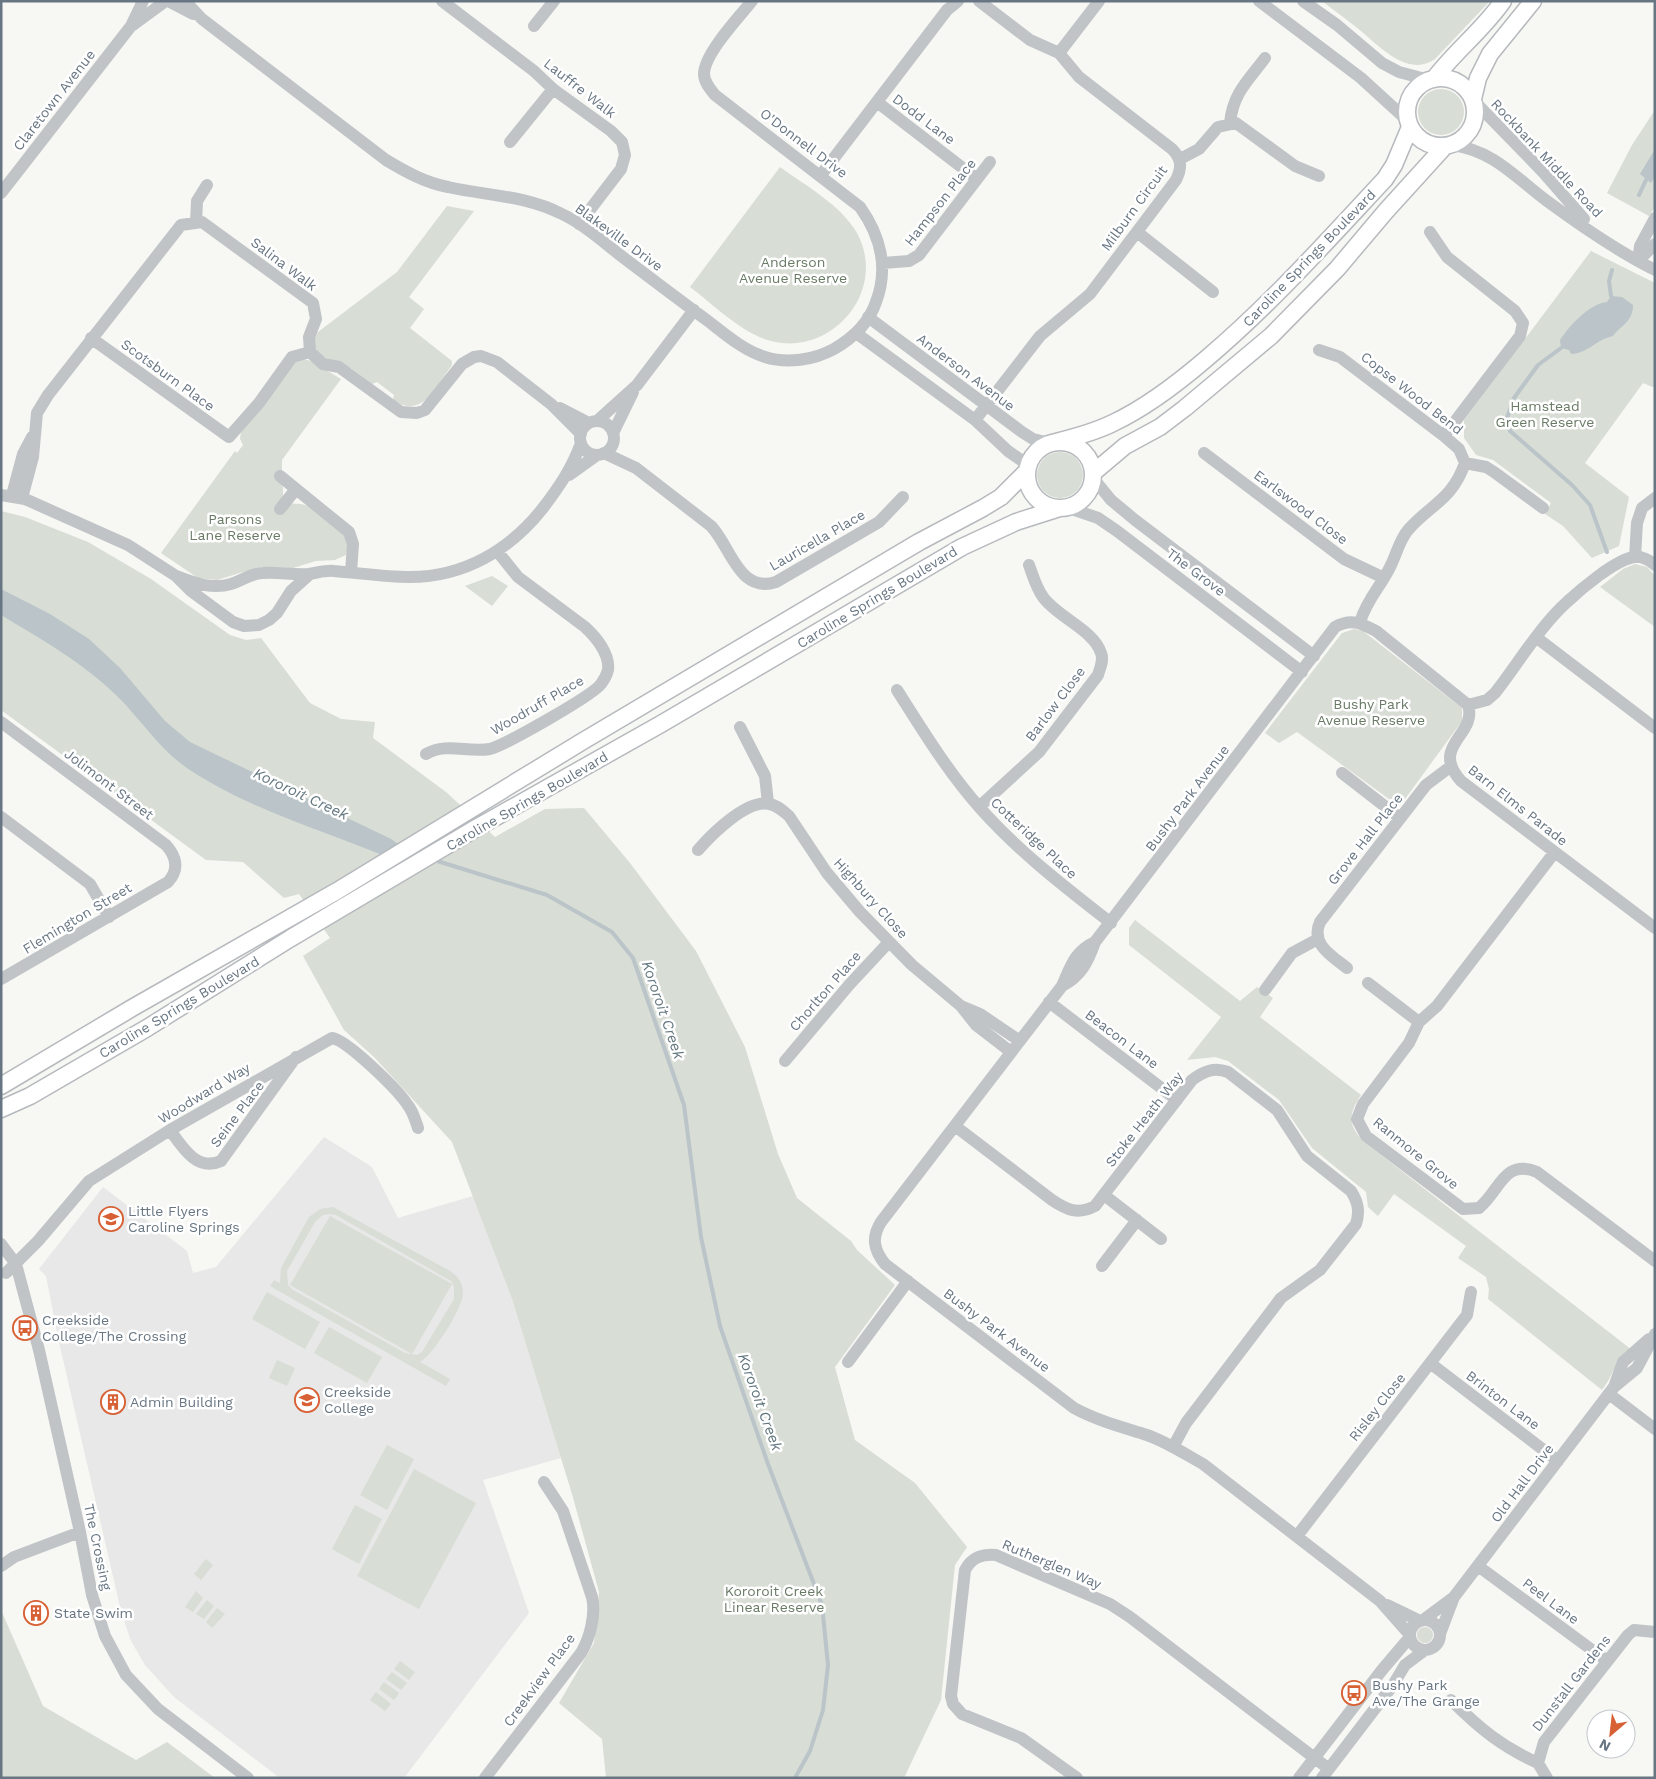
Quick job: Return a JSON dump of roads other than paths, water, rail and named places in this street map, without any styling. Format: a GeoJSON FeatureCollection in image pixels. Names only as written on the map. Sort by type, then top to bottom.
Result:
{"type":"FeatureCollection","features":[{"type":"Feature","properties":{"kind":"main road"},"geometry":{"type":"LineString","coordinates":[[1431,80],[1452,80],[1468,91],[1473,100],[1476,112],[1470,132],[1449,146],[1429,144],[1421,140],[1409,124],[1409,101],[1413,92],[1431,80],[1481,29],[1503,1]]}},
{"type":"Feature","properties":{"kind":"main road"},"geometry":{"type":"LineString","coordinates":[[1473,100],[1481,72],[1490,54],[1533,1]]}},
{"type":"Feature","properties":{"kind":"main road","name":"Caroline Springs Boulevard"},"geometry":{"type":"LineString","coordinates":[[1053,442],[1084,435],[1137,411],[1224,344],[1290,282],[1385,179],[1394,165],[1409,124]]}},
{"type":"Feature","properties":{"kind":"main road","name":"Caroline Springs Boulevard"},"geometry":{"type":"LineString","coordinates":[[1093,476],[1125,446],[1160,427],[1271,336],[1337,269],[1386,211],[1449,146]]}},
{"type":"Feature","properties":{"kind":"main road"},"geometry":{"type":"LineString","coordinates":[[1053,442],[1077,446],[1090,463],[1093,476],[1084,497],[1064,507],[1049,506],[1032,493],[1028,482],[1027,468],[1036,451],[1053,442]]}},
{"type":"Feature","properties":{"kind":"main road","name":"Caroline Springs Boulevard"},"geometry":{"type":"LineString","coordinates":[[1,1086],[132,1008],[338,891],[672,688],[919,542],[983,508],[1001,497],[1027,468]]}},
{"type":"Feature","properties":{"kind":"main road","name":"Caroline Springs Boulevard"},"geometry":{"type":"LineString","coordinates":[[1,1110],[30,1096],[147,1028],[358,898],[478,827],[661,724],[962,547],[1016,522],[1064,507]]}},
{"type":"Feature","properties":{"kind":"street","name":"Claretown Avenue"},"geometry":{"type":"LineString","coordinates":[[1,193],[131,26],[143,1]]}},
{"type":"Feature","properties":{"kind":"street","name":"Blakeville Drive"},"geometry":{"type":"LineString","coordinates":[[185,1],[202,19],[358,140],[407,172],[446,187],[530,201],[579,224],[749,350],[778,360],[795,360],[820,355],[843,344],[862,325]]}},
{"type":"Feature","properties":{"kind":"street","name":"Lauffre Walk"},"geometry":{"type":"LineString","coordinates":[[442,1],[618,138],[624,148],[625,155],[621,169],[579,224]]}},
{"type":"Feature","properties":{"kind":"street"},"geometry":{"type":"LineString","coordinates":[[534,26],[554,1]]}},
{"type":"Feature","properties":{"kind":"street","name":"O'Donnell Drive"},"geometry":{"type":"LineString","coordinates":[[752,1],[712,53],[705,68],[705,80],[715,95],[848,196],[869,220],[878,239],[883,263],[883,277],[879,296],[862,325]]}},
{"type":"Feature","properties":{"kind":"street"},"geometry":{"type":"LineString","coordinates":[[821,175],[947,10],[958,1]]}},
{"type":"Feature","properties":{"kind":"street","name":"Milburn Circuit"},"geometry":{"type":"LineString","coordinates":[[976,420],[1040,336],[1085,299],[1176,180],[1181,168],[1180,159],[1172,149],[1079,77],[1059,53],[1030,40],[979,1]]}},
{"type":"Feature","properties":{"kind":"street"},"geometry":{"type":"LineString","coordinates":[[1059,53],[1098,1]]}},
{"type":"Feature","properties":{"kind":"street"},"geometry":{"type":"LineString","coordinates":[[1259,1],[1361,78],[1409,124]]}},
{"type":"Feature","properties":{"kind":"street"},"geometry":{"type":"LineString","coordinates":[[1303,1],[1337,25],[1382,63],[1399,72],[1431,80]]}},
{"type":"Feature","properties":{"kind":"street","name":"Claretown Avenue"},"geometry":{"type":"LineString","coordinates":[[131,26],[163,2]]}},
{"type":"Feature","properties":{"kind":"street","name":"Blakeville Drive"},"geometry":{"type":"LineString","coordinates":[[163,2],[202,19]]}},
{"type":"Feature","properties":{"kind":"street"},"geometry":{"type":"LineString","coordinates":[[1230,123],[1232,105],[1237,95],[1265,58]]}},
{"type":"Feature","properties":{"kind":"street"},"geometry":{"type":"LineString","coordinates":[[510,142],[553,89]]}},
{"type":"Feature","properties":{"kind":"street","name":"Rockbank Middle Road"},"geometry":{"type":"LineString","coordinates":[[1473,100],[1543,172],[1599,236]]}},
{"type":"Feature","properties":{"kind":"street","name":"Dodd Lane"},"geometry":{"type":"LineString","coordinates":[[877,102],[978,179]]}},
{"type":"Feature","properties":{"kind":"street"},"geometry":{"type":"LineString","coordinates":[[1180,159],[1199,149],[1218,127],[1230,123],[1243,126],[1295,166],[1319,176]]}},
{"type":"Feature","properties":{"kind":"street","name":"Rockbank Middle Road"},"geometry":{"type":"LineString","coordinates":[[1449,146],[1484,153],[1500,162],[1546,200],[1599,236],[1655,270]]}},
{"type":"Feature","properties":{"kind":"street","name":"Hampson Place"},"geometry":{"type":"LineString","coordinates":[[883,263],[909,261],[919,255],[990,162]]}},
{"type":"Feature","properties":{"kind":"street"},"geometry":{"type":"LineString","coordinates":[[207,185],[197,201],[196,223],[180,225],[48,395],[37,414],[36,430],[23,454],[12,496],[103,532],[154,561],[176,576],[233,622],[244,626],[259,625],[277,613],[293,589],[310,574]]}},
{"type":"Feature","properties":{"kind":"street"},"geometry":{"type":"LineString","coordinates":[[1638,261],[1640,246],[1655,218]]}},
{"type":"Feature","properties":{"kind":"street","name":"Salina Walk"},"geometry":{"type":"LineString","coordinates":[[196,223],[202,222],[312,303],[316,319],[309,337],[310,352]]}},
{"type":"Feature","properties":{"kind":"street"},"geometry":{"type":"LineString","coordinates":[[1137,232],[1213,292]]}},
{"type":"Feature","properties":{"kind":"street"},"geometry":{"type":"LineString","coordinates":[[1430,232],[1437,245],[1447,257],[1515,311],[1523,323],[1520,336],[1444,436]]}},
{"type":"Feature","properties":{"kind":"street"},"geometry":{"type":"LineString","coordinates":[[1638,261],[1655,244]]}},
{"type":"Feature","properties":{"kind":"street"},"geometry":{"type":"LineString","coordinates":[[567,476],[600,454],[613,437],[637,385],[694,310]]}},
{"type":"Feature","properties":{"kind":"street"},"geometry":{"type":"LineString","coordinates":[[862,325],[976,420],[1027,468]]}},
{"type":"Feature","properties":{"kind":"street","name":"Anderson Avenue"},"geometry":{"type":"LineString","coordinates":[[862,325],[1033,439],[1053,442]]}},
{"type":"Feature","properties":{"kind":"street","name":"Scotsburn Place"},"geometry":{"type":"LineString","coordinates":[[91,338],[228,437],[259,403],[292,357],[310,352]]}},
{"type":"Feature","properties":{"kind":"street","name":"Copse Wood Bend"},"geometry":{"type":"LineString","coordinates":[[1319,350],[1340,357],[1444,436],[1459,449],[1465,463]]}},
{"type":"Feature","properties":{"kind":"street"},"geometry":{"type":"LineString","coordinates":[[310,352],[323,364],[339,367],[392,406],[408,414],[425,410],[462,364],[474,356],[481,356],[497,362],[551,404],[581,439],[587,451],[600,454]]}},
{"type":"Feature","properties":{"kind":"street"},"geometry":{"type":"LineString","coordinates":[[176,576],[201,585],[216,586],[231,584],[249,576],[262,573],[310,574],[331,571],[411,577],[434,575],[475,564],[521,534],[567,476],[581,439],[593,422],[637,385]]}},
{"type":"Feature","properties":{"kind":"street"},"geometry":{"type":"LineString","coordinates":[[551,404],[593,422],[607,425],[613,437]]}},
{"type":"Feature","properties":{"kind":"street","name":"Lauricella Place"},"geometry":{"type":"LineString","coordinates":[[613,437],[636,468],[719,534],[745,578],[758,585],[776,582],[879,522],[903,497]]}},
{"type":"Feature","properties":{"kind":"street","name":"Earlswood Close"},"geometry":{"type":"LineString","coordinates":[[1204,453],[1344,559],[1384,578]]}},
{"type":"Feature","properties":{"kind":"street","name":"Lauricella Place"},"geometry":{"type":"LineString","coordinates":[[600,454],[636,468]]}},
{"type":"Feature","properties":{"kind":"street"},"geometry":{"type":"LineString","coordinates":[[1360,622],[1365,604],[1384,578],[1397,548],[1408,530],[1450,493],[1460,478],[1465,463],[1494,472],[1543,508]]}},
{"type":"Feature","properties":{"kind":"street"},"geometry":{"type":"LineString","coordinates":[[280,476],[349,532],[353,544],[351,572]]}},
{"type":"Feature","properties":{"kind":"street","name":"The Grove"},"geometry":{"type":"LineString","coordinates":[[1093,476],[1111,500],[1135,520],[1314,656]]}},
{"type":"Feature","properties":{"kind":"street"},"geometry":{"type":"LineString","coordinates":[[280,509],[296,489]]}},
{"type":"Feature","properties":{"kind":"street"},"geometry":{"type":"LineString","coordinates":[[1634,557],[1637,523],[1642,508],[1655,498]]}},
{"type":"Feature","properties":{"kind":"street","name":"The Grove"},"geometry":{"type":"LineString","coordinates":[[1064,507],[1098,518],[1117,531],[1302,672]]}},
{"type":"Feature","properties":{"kind":"street","name":"Woodruff Place"},"geometry":{"type":"LineString","coordinates":[[426,754],[440,748],[482,750],[503,744],[586,696],[602,684],[605,677],[607,662],[594,636],[586,627],[518,576],[497,551]]}},
{"type":"Feature","properties":{"kind":"street"},"geometry":{"type":"LineString","coordinates":[[1302,672],[1335,627],[1351,621],[1360,622],[1379,633],[1468,705],[1488,700],[1566,602],[1622,561],[1634,557],[1644,558],[1655,565]]}},
{"type":"Feature","properties":{"kind":"street","name":"Barlow Close"},"geometry":{"type":"LineString","coordinates":[[979,807],[1039,752],[1098,675],[1102,663],[1102,654],[1096,644],[1043,597],[1029,565]]}},
{"type":"Feature","properties":{"kind":"street"},"geometry":{"type":"LineString","coordinates":[[279,574],[290,582],[293,589]]}},
{"type":"Feature","properties":{"kind":"street"},"geometry":{"type":"LineString","coordinates":[[213,607],[210,597],[216,586]]}},
{"type":"Feature","properties":{"kind":"street"},"geometry":{"type":"LineString","coordinates":[[1537,638],[1655,728]]}},
{"type":"Feature","properties":{"kind":"street","name":"Bushy Park Avenue"},"geometry":{"type":"LineString","coordinates":[[1302,672],[1111,923],[1094,942],[1079,952],[1072,961],[1062,986],[882,1222],[875,1236],[876,1251],[885,1264],[1074,1408],[1107,1423],[1149,1436],[1203,1464],[1380,1601],[1410,1636]]}},
{"type":"Feature","properties":{"kind":"street","name":"Cotteridge Place"},"geometry":{"type":"LineString","coordinates":[[896,690],[942,760],[979,807],[1038,866],[1111,923]]}},
{"type":"Feature","properties":{"kind":"street","name":"Barn Elms Parade"},"geometry":{"type":"LineString","coordinates":[[1468,705],[1470,710],[1468,721],[1449,756],[1450,767],[1460,781],[1655,928]]}},
{"type":"Feature","properties":{"kind":"street","name":"Jolimont Street"},"geometry":{"type":"LineString","coordinates":[[1,722],[166,844],[175,858],[176,866],[175,872],[168,882]]}},
{"type":"Feature","properties":{"kind":"street"},"geometry":{"type":"LineString","coordinates":[[698,850],[724,824],[751,807],[768,803],[765,776],[740,728]]}},
{"type":"Feature","properties":{"kind":"street","name":"Grove Hall Place"},"geometry":{"type":"LineString","coordinates":[[1318,939],[1320,922],[1426,785],[1450,767]]}},
{"type":"Feature","properties":{"kind":"street"},"geometry":{"type":"LineString","coordinates":[[1342,773],[1400,818]]}},
{"type":"Feature","properties":{"kind":"street","name":"Highbury Close"},"geometry":{"type":"LineString","coordinates":[[768,803],[789,816],[826,873],[889,942],[912,965],[961,1006],[976,1025],[1011,1052]]}},
{"type":"Feature","properties":{"kind":"street"},"geometry":{"type":"LineString","coordinates":[[1,817],[90,884],[109,917]]}},
{"type":"Feature","properties":{"kind":"street","name":"Ranmore Grove"},"geometry":{"type":"LineString","coordinates":[[1554,853],[1437,1006],[1419,1022],[1409,1043],[1359,1112],[1357,1119],[1366,1136],[1463,1209],[1479,1208],[1486,1203],[1512,1171],[1528,1168],[1537,1172],[1655,1261]]}},
{"type":"Feature","properties":{"kind":"street","name":"Flemington Street"},"geometry":{"type":"LineString","coordinates":[[1,979],[168,882]]}},
{"type":"Feature","properties":{"kind":"street"},"geometry":{"type":"LineString","coordinates":[[1265,990],[1292,953],[1318,939],[1326,951],[1347,968]]}},
{"type":"Feature","properties":{"kind":"street","name":"Chorlton Place"},"geometry":{"type":"LineString","coordinates":[[785,1061],[848,986],[889,942]]}},
{"type":"Feature","properties":{"kind":"street"},"geometry":{"type":"LineString","coordinates":[[1368,983],[1419,1022]]}},
{"type":"Feature","properties":{"kind":"street","name":"Beacon Lane"},"geometry":{"type":"LineString","coordinates":[[1049,1002],[1178,1100]]}},
{"type":"Feature","properties":{"kind":"street","name":"Highbury Close"},"geometry":{"type":"LineString","coordinates":[[961,1006],[980,1014],[1020,1041]]}},
{"type":"Feature","properties":{"kind":"street","name":"Woodward Way"},"geometry":{"type":"LineString","coordinates":[[3,1270],[16,1264],[89,1181],[170,1130],[298,1055],[332,1038],[341,1040],[407,1102],[418,1128]]}},
{"type":"Feature","properties":{"kind":"street","name":"Seine Place"},"geometry":{"type":"LineString","coordinates":[[170,1130],[185,1152],[202,1163],[211,1165],[221,1161],[298,1055]]}},
{"type":"Feature","properties":{"kind":"street","name":"Stoke Heath Way"},"geometry":{"type":"LineString","coordinates":[[955,1126],[1052,1200],[1068,1210],[1078,1212],[1095,1206],[1192,1080],[1205,1071],[1220,1069],[1228,1072],[1277,1110],[1306,1156],[1351,1190],[1356,1198],[1359,1215],[1356,1224],[1320,1270],[1281,1298],[1186,1423],[1173,1447]]}},
{"type":"Feature","properties":{"kind":"street"},"geometry":{"type":"LineString","coordinates":[[1104,1195],[1161,1239]]}},
{"type":"Feature","properties":{"kind":"street"},"geometry":{"type":"LineString","coordinates":[[1102,1266],[1137,1220]]}},
{"type":"Feature","properties":{"kind":"street","name":"The Crossing"},"geometry":{"type":"LineString","coordinates":[[1,1244],[16,1264],[80,1532],[92,1595],[105,1636],[126,1675],[158,1709],[248,1778]]}},
{"type":"Feature","properties":{"kind":"street","name":"The Crossing"},"geometry":{"type":"LineString","coordinates":[[3,1270],[23,1295]]}},
{"type":"Feature","properties":{"kind":"street"},"geometry":{"type":"LineString","coordinates":[[848,1362],[908,1280]]}},
{"type":"Feature","properties":{"kind":"street","name":"Risley Close"},"geometry":{"type":"LineString","coordinates":[[1297,1536],[1467,1315],[1471,1292]]}},
{"type":"Feature","properties":{"kind":"street","name":"Brinton Lane"},"geometry":{"type":"LineString","coordinates":[[1430,1362],[1558,1461]]}},
{"type":"Feature","properties":{"kind":"street","name":"Old Hall Drive"},"geometry":{"type":"LineString","coordinates":[[1421,1620],[1454,1596],[1612,1391],[1655,1429]]}},
{"type":"Feature","properties":{"kind":"street","name":"Creekview Place"},"geometry":{"type":"LineString","coordinates":[[485,1778],[582,1652],[589,1635],[593,1607],[592,1596],[563,1511],[544,1482]]}},
{"type":"Feature","properties":{"kind":"street"},"geometry":{"type":"LineString","coordinates":[[1,1566],[14,1557],[80,1532]]}},
{"type":"Feature","properties":{"kind":"street","name":"Rutherglen Way"},"geometry":{"type":"LineString","coordinates":[[1077,1778],[1021,1738],[968,1717],[953,1704],[951,1696],[965,1570],[968,1563],[982,1555],[996,1555],[1110,1604],[1130,1617],[1314,1757],[1326,1773]]}},
{"type":"Feature","properties":{"kind":"street","name":"Peel Lane"},"geometry":{"type":"LineString","coordinates":[[1478,1566],[1607,1661]]}},
{"type":"Feature","properties":{"kind":"street","name":"Old Hall Drive"},"geometry":{"type":"LineString","coordinates":[[1440,1634],[1454,1596]]}},
{"type":"Feature","properties":{"kind":"street","name":"Bushy Park Avenue"},"geometry":{"type":"LineString","coordinates":[[1380,1601],[1421,1620]]}},
{"type":"Feature","properties":{"kind":"street"},"geometry":{"type":"LineString","coordinates":[[1299,1778],[1410,1636],[1412,1626],[1421,1620],[1436,1625],[1440,1634],[1438,1643],[1410,1660],[1326,1773]]}},
{"type":"Feature","properties":{"kind":"street","name":"Dunstall Gardens"},"geometry":{"type":"LineString","coordinates":[[1538,1763],[1544,1742],[1607,1661],[1634,1630],[1655,1632]]}},
{"type":"Feature","properties":{"kind":"street"},"geometry":{"type":"LineString","coordinates":[[1410,1636],[1417,1648],[1425,1650]]}},
{"type":"Feature","properties":{"kind":"street"},"geometry":{"type":"LineString","coordinates":[[1387,1665],[1399,1674]]}},
{"type":"Feature","properties":{"kind":"street"},"geometry":{"type":"LineString","coordinates":[[1451,1700],[1471,1721],[1509,1750],[1538,1763],[1547,1778]]}},
{"type":"Feature","properties":{"kind":"waterway"},"geometry":{"type":"LineString","coordinates":[[1639,195],[1646,180]]}},
{"type":"Feature","properties":{"kind":"waterway"},"geometry":{"type":"LineString","coordinates":[[1611,296],[1609,281],[1612,270]]}},
{"type":"Feature","properties":{"kind":"waterway"},"geometry":{"type":"LineString","coordinates":[[1561,348],[1538,365],[1514,398],[1507,418],[1510,431],[1572,485],[1590,505],[1607,552]]}},
{"type":"Feature","properties":{"kind":"waterway","name":"Kororoit Creek"},"geometry":{"type":"LineString","coordinates":[[434,860],[547,895],[612,932],[633,958],[684,1105],[701,1237],[720,1326],[768,1464],[822,1605],[828,1665],[823,1710],[810,1751],[795,1778]]}},
{"type":"Feature","properties":{"kind":"place","name":"Little Flyers Caroline Springs"},"geometry":{"type":"Point","coordinates":[111,1219]}},
{"type":"Feature","properties":{"kind":"place","name":"Creekside College/The Crossing"},"geometry":{"type":"Point","coordinates":[25,1328]}},
{"type":"Feature","properties":{"kind":"place","name":"Creekside College"},"geometry":{"type":"Point","coordinates":[307,1400]}},
{"type":"Feature","properties":{"kind":"place","name":"Admin Building"},"geometry":{"type":"Point","coordinates":[113,1402]}},
{"type":"Feature","properties":{"kind":"place","name":"State Swim"},"geometry":{"type":"Point","coordinates":[36,1613]}},
{"type":"Feature","properties":{"kind":"place","name":"Bushy Park Ave/The Grange"},"geometry":{"type":"Point","coordinates":[1354,1693]}},
{"type":"Feature","properties":{"kind":"park label","name":"Anderson Avenue Reserve"},"geometry":{"type":"Point","coordinates":[793,270]}},
{"type":"Feature","properties":{"kind":"park label","name":"Hamstead Green Reserve"},"geometry":{"type":"Point","coordinates":[1545,414]}},
{"type":"Feature","properties":{"kind":"park label","name":"Parsons Lane Reserve"},"geometry":{"type":"Point","coordinates":[235,528]}},
{"type":"Feature","properties":{"kind":"park label","name":"Bushy Park Avenue Reserve"},"geometry":{"type":"Point","coordinates":[1371,712]}},
{"type":"Feature","properties":{"kind":"park label","name":"Kororoit Creek Linear Reserve"},"geometry":{"type":"Point","coordinates":[774,1599]}}]}
